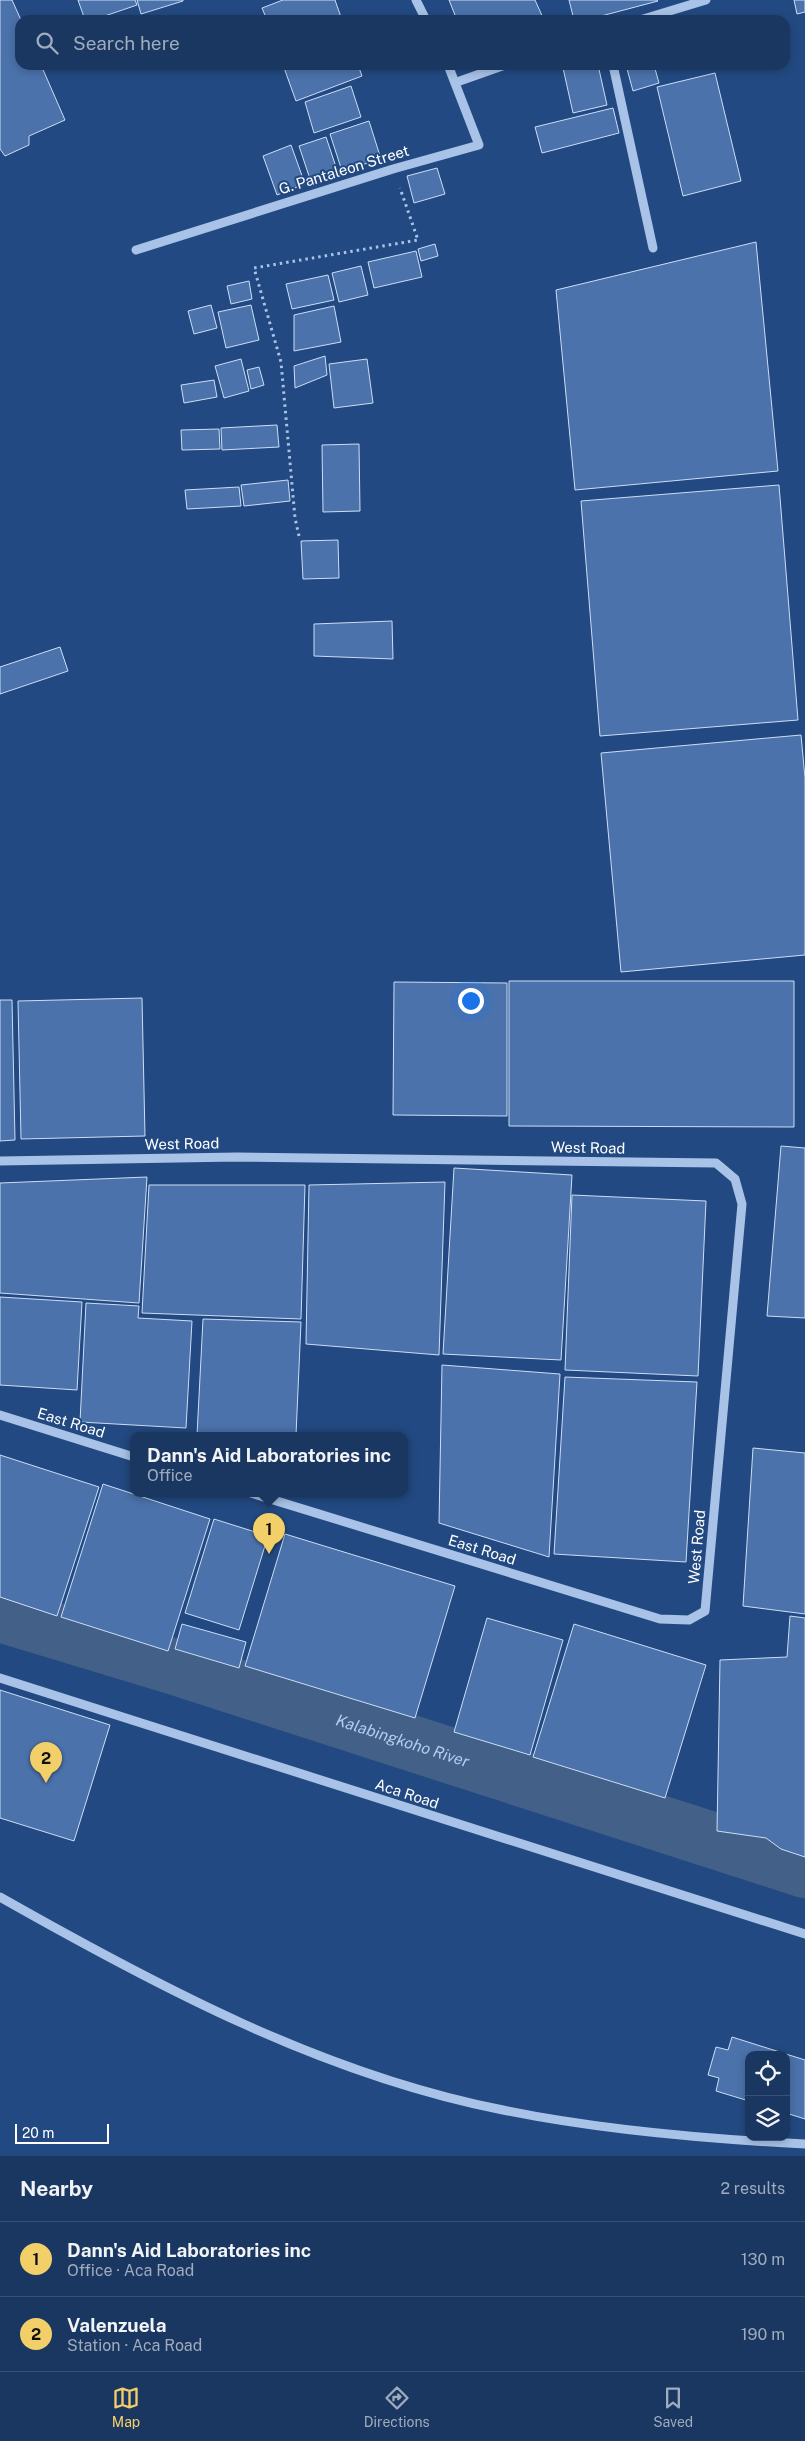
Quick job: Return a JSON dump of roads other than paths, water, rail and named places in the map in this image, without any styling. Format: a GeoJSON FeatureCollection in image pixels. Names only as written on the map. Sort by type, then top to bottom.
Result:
{"type":"FeatureCollection","features":[{"type":"Feature","properties":{"kind":"street"},"geometry":{"type":"LineString","coordinates":[[416,0],[424,15]]}},
{"type":"Feature","properties":{"kind":"street"},"geometry":{"type":"LineString","coordinates":[[656,15],[706,0]]}},
{"type":"Feature","properties":{"kind":"street","name":"G. Pantaleon Street"},"geometry":{"type":"LineString","coordinates":[[136,250],[393,169],[479,145],[457,82],[451,70]]}},
{"type":"Feature","properties":{"kind":"street"},"geometry":{"type":"LineString","coordinates":[[457,82],[491,70]]}},
{"type":"Feature","properties":{"kind":"street"},"geometry":{"type":"LineString","coordinates":[[614,70],[653,248]]}},
{"type":"Feature","properties":{"kind":"street","name":"West Road"},"geometry":{"type":"LineString","coordinates":[[0,1161],[237,1157],[716,1163],[735,1179],[742,1204],[705,1611]]}},
{"type":"Feature","properties":{"kind":"street","name":"East Road"},"geometry":{"type":"LineString","coordinates":[[0,1415],[130,1456]]}},
{"type":"Feature","properties":{"kind":"street","name":"East Road"},"geometry":{"type":"LineString","coordinates":[[264,1497],[660,1619],[689,1620],[705,1611]]}},
{"type":"Feature","properties":{"kind":"street","name":"Aca Road"},"geometry":{"type":"LineString","coordinates":[[0,1678],[805,1934]]}},
{"type":"Feature","properties":{"kind":"street"},"geometry":{"type":"LineString","coordinates":[[0,1897],[112,1961],[172,1992],[299,2047],[428,2092],[503,2110],[608,2126],[718,2139],[805,2144]]}},
{"type":"Feature","properties":{"kind":"waterway","name":"Kalabingkoho River"},"geometry":{"type":"LineString","coordinates":[[0,1614],[175,1667],[805,1870]]}},
{"type":"Feature","properties":{"kind":"place","name":"Dann's Aid Laboratories inc"},"geometry":{"type":"Point","coordinates":[269,1554]}},
{"type":"Feature","properties":{"kind":"place","name":"Valenzuela"},"geometry":{"type":"Point","coordinates":[46,1783]}}]}
